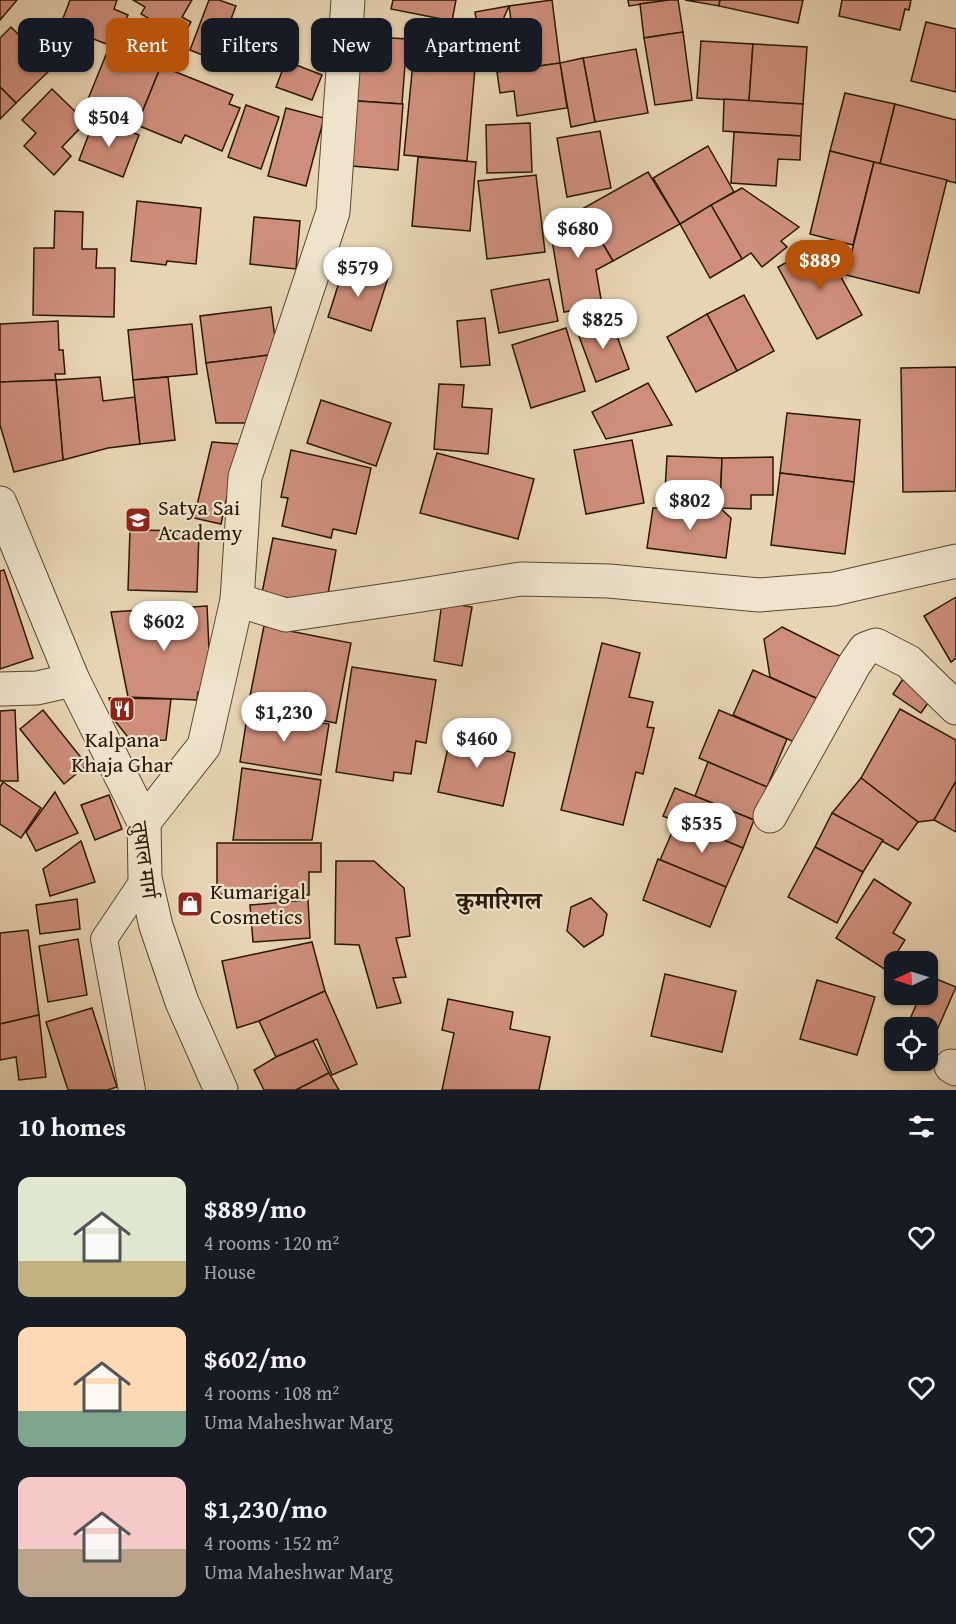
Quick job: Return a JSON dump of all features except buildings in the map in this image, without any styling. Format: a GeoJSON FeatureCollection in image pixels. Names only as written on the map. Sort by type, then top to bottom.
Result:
{"type":"FeatureCollection","features":[{"type":"Feature","properties":{"kind":"street"},"geometry":{"type":"LineString","coordinates":[[144,822],[204,746],[237,600],[245,477],[333,212],[348,0]]}},
{"type":"Feature","properties":{"kind":"street","name":"तुषाल मार्ग"},"geometry":{"type":"LineString","coordinates":[[0,503],[73,680],[144,822],[145,878],[156,926],[182,1002],[221,1090]]}},
{"type":"Feature","properties":{"kind":"street"},"geometry":{"type":"LineString","coordinates":[[237,600],[286,615],[520,579],[609,581],[759,595],[834,589],[956,561]]}},
{"type":"Feature","properties":{"kind":"street"},"geometry":{"type":"LineString","coordinates":[[770,816],[865,649],[876,645],[909,662],[956,708]]}},
{"type":"Feature","properties":{"kind":"street"},"geometry":{"type":"LineString","coordinates":[[0,689],[37,688],[73,680]]}},
{"type":"Feature","properties":{"kind":"street"},"geometry":{"type":"LineString","coordinates":[[132,1090],[104,939],[145,878]]}},
{"type":"Feature","properties":{"kind":"place","name":"Satya Sai Academy"},"geometry":{"type":"Point","coordinates":[138,520]}},
{"type":"Feature","properties":{"kind":"place","name":"Kalpana Khaja Ghar"},"geometry":{"type":"Point","coordinates":[122,709]}},
{"type":"Feature","properties":{"kind":"place","name":"Kumarigal Cosmetics"},"geometry":{"type":"Point","coordinates":[190,904]}},
{"type":"Feature","properties":{"kind":"district","name":"कुमारिगल"},"geometry":{"type":"Point","coordinates":[499,900]}}]}
